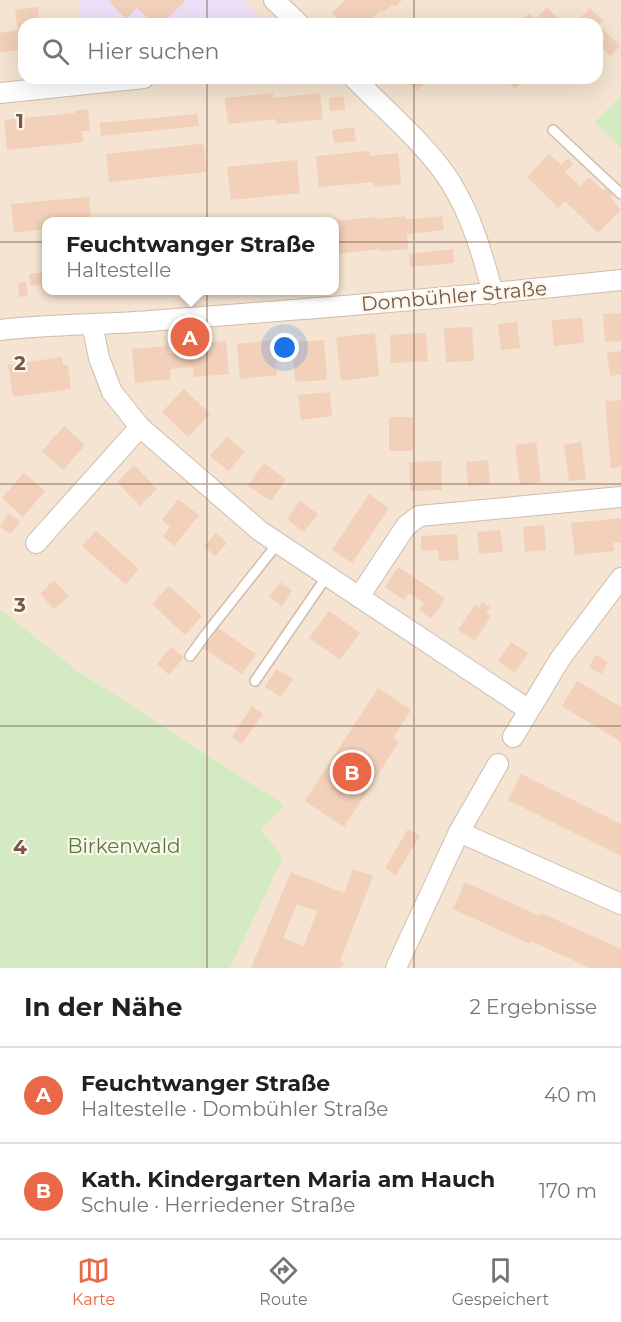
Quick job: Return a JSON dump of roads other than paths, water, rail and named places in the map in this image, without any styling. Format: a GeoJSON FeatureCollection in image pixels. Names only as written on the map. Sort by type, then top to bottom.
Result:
{"type":"FeatureCollection","features":[{"type":"Feature","properties":{"kind":"street"},"geometry":{"type":"LineString","coordinates":[[274,0],[293,18]]}},
{"type":"Feature","properties":{"kind":"street"},"geometry":{"type":"LineString","coordinates":[[0,93],[86,84]]}},
{"type":"Feature","properties":{"kind":"street"},"geometry":{"type":"LineString","coordinates":[[360,84],[426,151],[450,180],[482,251],[494,294]]}},
{"type":"Feature","properties":{"kind":"street","name":"Dombühler Straße"},"geometry":{"type":"LineString","coordinates":[[0,330],[48,325],[136,322],[494,294],[621,280]]}},
{"type":"Feature","properties":{"kind":"street"},"geometry":{"type":"LineString","coordinates":[[92,324],[99,358],[112,392],[140,427],[260,531],[529,710]]}},
{"type":"Feature","properties":{"kind":"street"},"geometry":{"type":"LineString","coordinates":[[36,543],[140,427]]}},
{"type":"Feature","properties":{"kind":"street"},"geometry":{"type":"LineString","coordinates":[[359,597],[406,526],[419,516],[621,497]]}},
{"type":"Feature","properties":{"kind":"street"},"geometry":{"type":"LineString","coordinates":[[513,737],[560,659],[621,578]]}},
{"type":"Feature","properties":{"kind":"street"},"geometry":{"type":"LineString","coordinates":[[396,968],[459,832],[498,764]]}},
{"type":"Feature","properties":{"kind":"street"},"geometry":{"type":"LineString","coordinates":[[459,832],[621,904]]}},
{"type":"Feature","properties":{"kind":"lane"},"geometry":{"type":"LineString","coordinates":[[553,130],[621,194]]}},
{"type":"Feature","properties":{"kind":"lane"},"geometry":{"type":"LineString","coordinates":[[190,656],[278,543]]}},
{"type":"Feature","properties":{"kind":"lane"},"geometry":{"type":"LineString","coordinates":[[255,681],[327,576]]}},
{"type":"Feature","properties":{"kind":"place","name":"Feuchtwanger Straße"},"geometry":{"type":"Point","coordinates":[190,337]}},
{"type":"Feature","properties":{"kind":"place","name":"Kath. Kindergarten Maria am Hauch"},"geometry":{"type":"Point","coordinates":[352,772]}},
{"type":"Feature","properties":{"kind":"park label","name":"Birkenwald"},"geometry":{"type":"Point","coordinates":[124,846]}}]}
